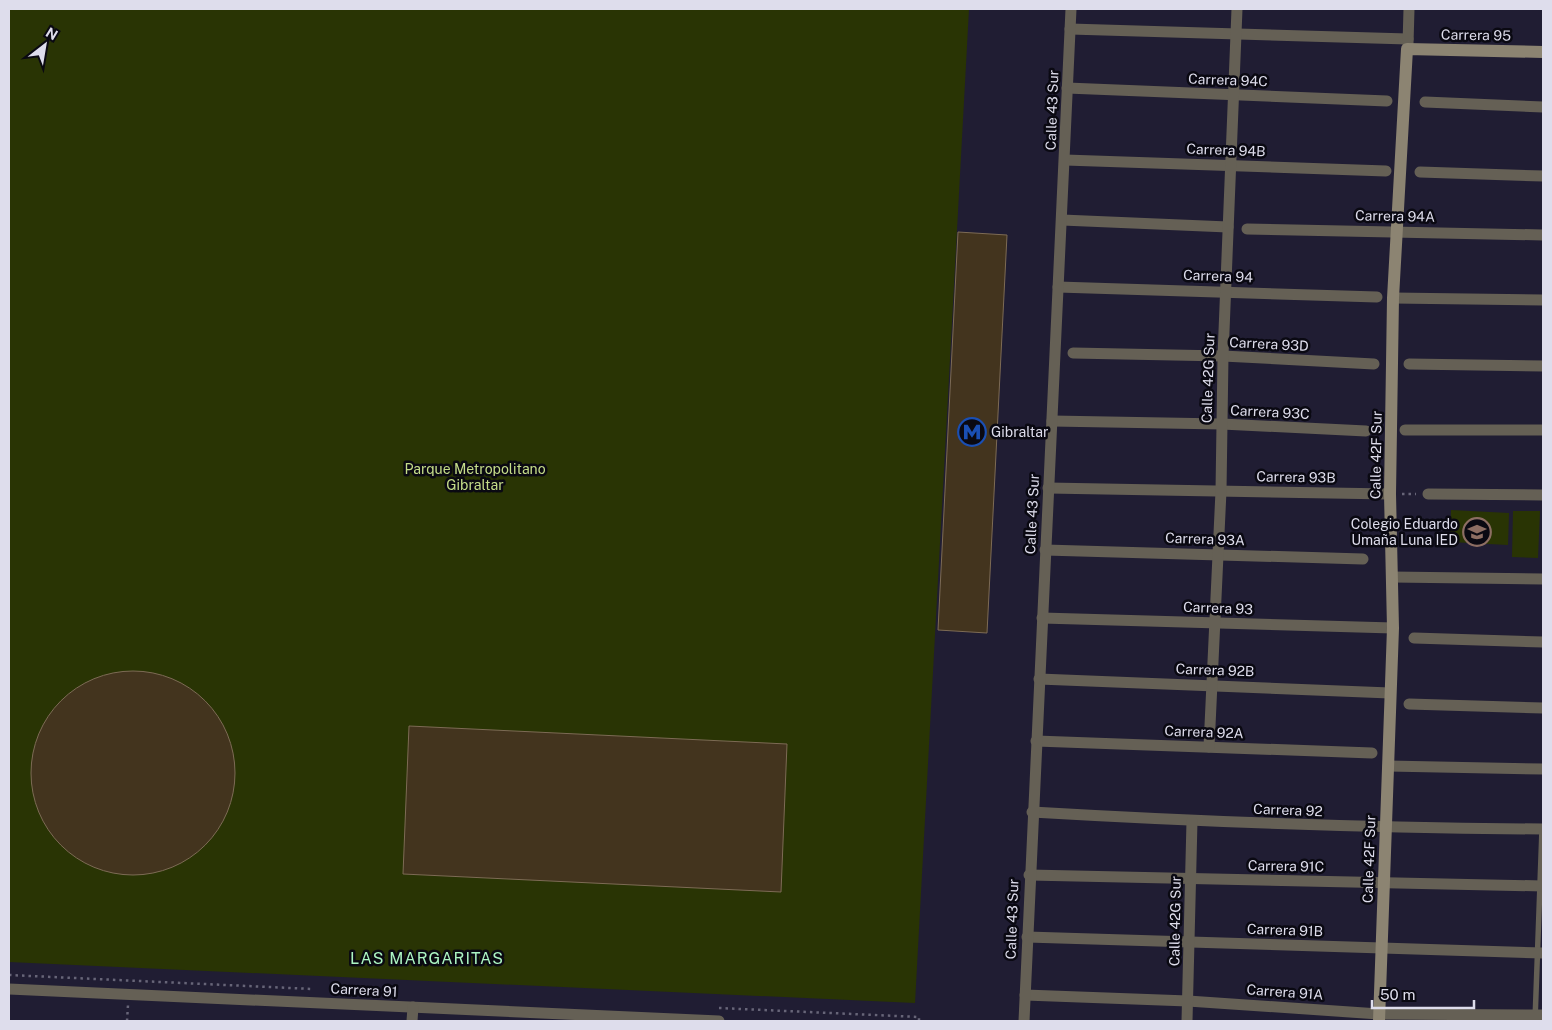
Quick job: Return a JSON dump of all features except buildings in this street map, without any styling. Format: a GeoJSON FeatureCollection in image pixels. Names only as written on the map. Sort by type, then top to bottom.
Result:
{"type":"FeatureCollection","features":[{"type":"Feature","properties":{"kind":"street","name":"Calle 43 Sur"},"geometry":{"type":"LineString","coordinates":[[1024,1021],[1026,937],[1071,9]]}},
{"type":"Feature","properties":{"kind":"street","name":"Calle 42G Sur"},"geometry":{"type":"LineString","coordinates":[[1209,748],[1221,491],[1223,356],[1238,9]]}},
{"type":"Feature","properties":{"kind":"street","name":"Calle 42F Sur"},"geometry":{"type":"LineString","coordinates":[[1379,1018],[1392,628],[1390,494],[1393,298],[1409,9]]}},
{"type":"Feature","properties":{"kind":"street","name":"Carrera 95"},"geometry":{"type":"LineString","coordinates":[[1070,29],[1237,34],[1543,52]]}},
{"type":"Feature","properties":{"kind":"street","name":"Carrera 94C"},"geometry":{"type":"LineString","coordinates":[[1067,88],[1387,101]]}},
{"type":"Feature","properties":{"kind":"street"},"geometry":{"type":"LineString","coordinates":[[1425,102],[1543,107]]}},
{"type":"Feature","properties":{"kind":"street","name":"Carrera 94B"},"geometry":{"type":"LineString","coordinates":[[1065,160],[1386,171]]}},
{"type":"Feature","properties":{"kind":"street"},"geometry":{"type":"LineString","coordinates":[[1420,172],[1543,176]]}},
{"type":"Feature","properties":{"kind":"street"},"geometry":{"type":"LineString","coordinates":[[1062,220],[1228,227]]}},
{"type":"Feature","properties":{"kind":"street","name":"Carrera 94A"},"geometry":{"type":"LineString","coordinates":[[1247,229],[1543,234]]}},
{"type":"Feature","properties":{"kind":"street","name":"Carrera 94"},"geometry":{"type":"LineString","coordinates":[[1058,287],[1377,297]]}},
{"type":"Feature","properties":{"kind":"street"},"geometry":{"type":"LineString","coordinates":[[1393,298],[1543,300]]}},
{"type":"Feature","properties":{"kind":"street","name":"Carrera 93D"},"geometry":{"type":"LineString","coordinates":[[1073,353],[1223,356],[1374,364]]}},
{"type":"Feature","properties":{"kind":"street"},"geometry":{"type":"LineString","coordinates":[[1409,364],[1543,366]]}},
{"type":"Feature","properties":{"kind":"street","name":"Carrera 93C"},"geometry":{"type":"LineString","coordinates":[[1052,421],[1222,424],[1366,431]]}},
{"type":"Feature","properties":{"kind":"street"},"geometry":{"type":"LineString","coordinates":[[1405,430],[1543,430]]}},
{"type":"Feature","properties":{"kind":"street","name":"Carrera 93B"},"geometry":{"type":"LineString","coordinates":[[1048,488],[1390,494]]}},
{"type":"Feature","properties":{"kind":"street"},"geometry":{"type":"LineString","coordinates":[[1428,494],[1543,496]]}},
{"type":"Feature","properties":{"kind":"street","name":"Carrera 93A"},"geometry":{"type":"LineString","coordinates":[[1045,550],[1363,560]]}},
{"type":"Feature","properties":{"kind":"street"},"geometry":{"type":"LineString","coordinates":[[1392,577],[1543,579]]}},
{"type":"Feature","properties":{"kind":"street","name":"Carrera 93"},"geometry":{"type":"LineString","coordinates":[[1042,618],[1392,628]]}},
{"type":"Feature","properties":{"kind":"street"},"geometry":{"type":"LineString","coordinates":[[1414,638],[1543,642]]}},
{"type":"Feature","properties":{"kind":"street","name":"Carrera 92B"},"geometry":{"type":"LineString","coordinates":[[1039,678],[1390,693]]}},
{"type":"Feature","properties":{"kind":"street"},"geometry":{"type":"LineString","coordinates":[[1409,704],[1543,708]]}},
{"type":"Feature","properties":{"kind":"street","name":"Carrera 92A"},"geometry":{"type":"LineString","coordinates":[[1036,741],[1372,753]]}},
{"type":"Feature","properties":{"kind":"street"},"geometry":{"type":"LineString","coordinates":[[1388,766],[1543,768]]}},
{"type":"Feature","properties":{"kind":"street","name":"Carrera 92"},"geometry":{"type":"LineString","coordinates":[[1032,812],[1192,822],[1385,828],[1543,830]]}},
{"type":"Feature","properties":{"kind":"street","name":"Calle 42G Sur"},"geometry":{"type":"LineString","coordinates":[[1187,1021],[1192,822]]}},
{"type":"Feature","properties":{"kind":"street","name":"Carrera 91C"},"geometry":{"type":"LineString","coordinates":[[1029,875],[1542,886]]}},
{"type":"Feature","properties":{"kind":"street","name":"Carrera 91B"},"geometry":{"type":"LineString","coordinates":[[1026,937],[1540,953]]}},
{"type":"Feature","properties":{"kind":"street","name":"Carrera 91"},"geometry":{"type":"LineString","coordinates":[[9,989],[719,1021]]}},
{"type":"Feature","properties":{"kind":"street","name":"Carrera 91A"},"geometry":{"type":"LineString","coordinates":[[1024,996],[1188,1000],[1379,1018],[1538,1017]]}},
{"type":"Feature","properties":{"kind":"street"},"geometry":{"type":"LineString","coordinates":[[412,1021],[413,1007]]}},
{"type":"Feature","properties":{"kind":"lane"},"geometry":{"type":"LineString","coordinates":[[1538,1017],[1543,830]]}},
{"type":"Feature","properties":{"kind":"path"},"geometry":{"type":"LineString","coordinates":[[1390,494],[1428,494]]}},
{"type":"Feature","properties":{"kind":"green space","name":"Parque Metropolitano Gibraltar"},"geometry":{"type":"Polygon","coordinates":[[[9,9],[969,9],[915,1003],[9,962],[9,9]]]}},
{"type":"Feature","properties":{"kind":"green space"},"geometry":{"type":"Polygon","coordinates":[[[1451,510],[1509,513],[1508,545],[1450,542],[1451,510]]]}},
{"type":"Feature","properties":{"kind":"green space"},"geometry":{"type":"Polygon","coordinates":[[[1513,511],[1540,511],[1538,558],[1512,557],[1513,511]]]}},
{"type":"Feature","properties":{"kind":"place","name":"Gibraltar"},"geometry":{"type":"Point","coordinates":[972,432]}},
{"type":"Feature","properties":{"kind":"place","name":"Colegio Eduardo Umaña Luna IED"},"geometry":{"type":"Point","coordinates":[1477,532]}},
{"type":"Feature","properties":{"kind":"district","name":"LAS MARGARITAS"},"geometry":{"type":"Point","coordinates":[427,958]}}]}
